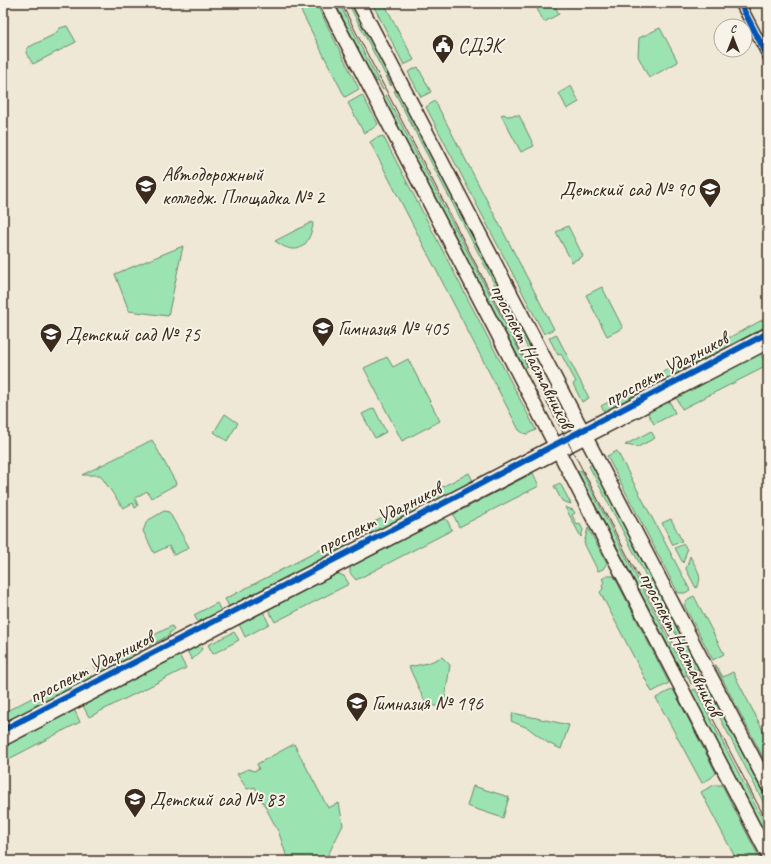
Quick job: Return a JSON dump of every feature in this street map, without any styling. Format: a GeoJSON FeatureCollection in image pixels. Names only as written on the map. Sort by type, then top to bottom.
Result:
{"type":"FeatureCollection","features":[{"type":"Feature","properties":{"kind":"main road","name":"проспект Наставников"},"geometry":{"type":"LineString","coordinates":[[326,3],[768,855]]}},
{"type":"Feature","properties":{"kind":"main road","name":"проспект Наставников"},"geometry":{"type":"LineString","coordinates":[[360,3],[768,786]]}},
{"type":"Feature","properties":{"kind":"street"},"geometry":{"type":"LineString","coordinates":[[740,3],[768,57]]}},
{"type":"Feature","properties":{"kind":"street","name":"проспект Ударников"},"geometry":{"type":"LineString","coordinates":[[584,434],[768,333]]}},
{"type":"Feature","properties":{"kind":"street","name":"проспект Ударников"},"geometry":{"type":"LineString","coordinates":[[3,740],[557,448],[768,343]]}},
{"type":"Feature","properties":{"kind":"street","name":"проспект Ударников"},"geometry":{"type":"LineString","coordinates":[[3,730],[557,448]]}},
{"type":"Feature","properties":{"kind":"green space"},"geometry":{"type":"Polygon","coordinates":[[[297,3],[316,3],[359,89],[345,97],[297,3]]]}},
{"type":"Feature","properties":{"kind":"green space"},"geometry":{"type":"Polygon","coordinates":[[[335,3],[339,3],[383,90],[378,81],[375,82],[335,3]]]}},
{"type":"Feature","properties":{"kind":"green space"},"geometry":{"type":"Polygon","coordinates":[[[348,3],[353,3],[390,74],[387,76],[392,85],[391,86],[348,3]]]}},
{"type":"Feature","properties":{"kind":"green space"},"geometry":{"type":"Polygon","coordinates":[[[372,3],[384,3],[414,60],[404,65],[372,3]]]}},
{"type":"Feature","properties":{"kind":"green space"},"geometry":{"type":"Polygon","coordinates":[[[539,3],[553,3],[559,14],[544,22],[535,5],[539,3]]]}},
{"type":"Feature","properties":{"kind":"green space"},"geometry":{"type":"Polygon","coordinates":[[[67,26],[76,42],[33,64],[26,53],[27,48],[55,34],[60,28],[67,26]]]}},
{"type":"Feature","properties":{"kind":"green space"},"geometry":{"type":"Polygon","coordinates":[[[660,28],[678,62],[649,78],[638,56],[639,38],[660,28]]]}},
{"type":"Feature","properties":{"kind":"green space"},"geometry":{"type":"Polygon","coordinates":[[[418,67],[431,92],[421,97],[408,72],[418,67]]]}},
{"type":"Feature","properties":{"kind":"green space"},"geometry":{"type":"Polygon","coordinates":[[[571,86],[579,102],[567,109],[559,93],[571,86]]]}},
{"type":"Feature","properties":{"kind":"green space"},"geometry":{"type":"Polygon","coordinates":[[[397,89],[538,361],[535,362],[394,91],[397,89]]]}},
{"type":"Feature","properties":{"kind":"green space"},"geometry":{"type":"Polygon","coordinates":[[[362,95],[378,124],[364,133],[348,103],[362,95]]]}},
{"type":"Feature","properties":{"kind":"green space"},"geometry":{"type":"Polygon","coordinates":[[[386,95],[527,366],[524,368],[383,97],[386,95]]]}},
{"type":"Feature","properties":{"kind":"green space"},"geometry":{"type":"Polygon","coordinates":[[[435,101],[554,329],[544,334],[426,107],[435,101]]]}},
{"type":"Feature","properties":{"kind":"green space"},"geometry":{"type":"Polygon","coordinates":[[[504,114],[507,116],[519,115],[534,146],[521,152],[501,115],[504,114]]]}},
{"type":"Feature","properties":{"kind":"green space"},"geometry":{"type":"Polygon","coordinates":[[[383,136],[536,430],[527,434],[519,430],[370,142],[383,136]]]}},
{"type":"Feature","properties":{"kind":"green space"},"geometry":{"type":"Polygon","coordinates":[[[312,222],[313,225],[311,233],[305,244],[300,248],[290,248],[275,241],[312,222]]]}},
{"type":"Feature","properties":{"kind":"green space"},"geometry":{"type":"Polygon","coordinates":[[[568,226],[583,256],[572,262],[556,232],[568,226]]]}},
{"type":"Feature","properties":{"kind":"green space"},"geometry":{"type":"Polygon","coordinates":[[[183,246],[168,316],[129,311],[115,274],[183,246]]]}},
{"type":"Feature","properties":{"kind":"green space"},"geometry":{"type":"Polygon","coordinates":[[[602,287],[623,328],[607,336],[586,295],[602,287]]]}},
{"type":"Feature","properties":{"kind":"green space"},"geometry":{"type":"Polygon","coordinates":[[[768,317],[768,329],[692,368],[687,360],[768,317]]]}},
{"type":"Feature","properties":{"kind":"green space"},"geometry":{"type":"Polygon","coordinates":[[[556,334],[589,398],[582,402],[573,384],[576,382],[561,354],[558,355],[549,338],[556,334]]]}},
{"type":"Feature","properties":{"kind":"green space"},"geometry":{"type":"Polygon","coordinates":[[[760,353],[767,366],[682,409],[676,397],[760,353]]]}},
{"type":"Feature","properties":{"kind":"green space"},"geometry":{"type":"Polygon","coordinates":[[[387,357],[393,367],[408,359],[440,421],[402,441],[364,368],[387,357]]]}},
{"type":"Feature","properties":{"kind":"green space"},"geometry":{"type":"Polygon","coordinates":[[[682,362],[686,371],[666,382],[661,373],[682,362]]]}},
{"type":"Feature","properties":{"kind":"green space"},"geometry":{"type":"Polygon","coordinates":[[[656,376],[660,385],[605,413],[601,406],[656,376]]]}},
{"type":"Feature","properties":{"kind":"green space"},"geometry":{"type":"Polygon","coordinates":[[[669,400],[675,413],[654,424],[647,412],[669,400]]]}},
{"type":"Feature","properties":{"kind":"green space"},"geometry":{"type":"Polygon","coordinates":[[[374,408],[386,432],[375,438],[362,414],[374,408]]]}},
{"type":"Feature","properties":{"kind":"green space"},"geometry":{"type":"Polygon","coordinates":[[[225,414],[238,423],[227,441],[214,432],[225,414]]]}},
{"type":"Feature","properties":{"kind":"green space"},"geometry":{"type":"Polygon","coordinates":[[[651,431],[655,438],[638,447],[625,445],[651,431]]]}},
{"type":"Feature","properties":{"kind":"green space"},"geometry":{"type":"Polygon","coordinates":[[[152,440],[176,483],[175,485],[151,498],[147,491],[135,498],[138,506],[135,508],[133,503],[123,508],[100,475],[82,475],[152,440]]]}},
{"type":"Feature","properties":{"kind":"green space"},"geometry":{"type":"Polygon","coordinates":[[[617,451],[690,590],[685,593],[678,593],[607,456],[617,451]]]}},
{"type":"Feature","properties":{"kind":"green space"},"geometry":{"type":"Polygon","coordinates":[[[592,464],[699,668],[696,670],[701,679],[700,680],[589,466],[592,464]]]}},
{"type":"Feature","properties":{"kind":"green space"},"geometry":{"type":"Polygon","coordinates":[[[581,470],[692,684],[687,675],[684,676],[578,472],[581,470]]]}},
{"type":"Feature","properties":{"kind":"green space"},"geometry":{"type":"Polygon","coordinates":[[[469,473],[474,483],[358,542],[353,533],[469,473]]]}},
{"type":"Feature","properties":{"kind":"green space"},"geometry":{"type":"Polygon","coordinates":[[[533,473],[539,486],[459,527],[454,514],[533,473]]]}},
{"type":"Feature","properties":{"kind":"green space"},"geometry":{"type":"Polygon","coordinates":[[[560,483],[571,504],[562,501],[554,486],[560,483]]]}},
{"type":"Feature","properties":{"kind":"green space"},"geometry":{"type":"Polygon","coordinates":[[[565,507],[573,510],[575,513],[572,515],[577,525],[580,524],[583,530],[581,537],[565,507]]]}},
{"type":"Feature","properties":{"kind":"green space"},"geometry":{"type":"Polygon","coordinates":[[[164,511],[169,512],[189,547],[174,555],[169,546],[154,553],[143,531],[147,521],[164,511]]]}},
{"type":"Feature","properties":{"kind":"green space"},"geometry":{"type":"Polygon","coordinates":[[[444,518],[447,520],[452,530],[356,580],[350,573],[350,568],[352,565],[444,518]]]}},
{"type":"Feature","properties":{"kind":"green space"},"geometry":{"type":"Polygon","coordinates":[[[671,519],[682,541],[673,545],[662,523],[671,519]]]}},
{"type":"Feature","properties":{"kind":"green space"},"geometry":{"type":"Polygon","coordinates":[[[588,528],[607,563],[603,569],[598,571],[584,543],[588,528]]]}},
{"type":"Feature","properties":{"kind":"green space"},"geometry":{"type":"Polygon","coordinates":[[[345,537],[350,547],[230,608],[225,599],[345,537]]]}},
{"type":"Feature","properties":{"kind":"green space"},"geometry":{"type":"Polygon","coordinates":[[[684,544],[687,550],[683,563],[675,548],[684,544]]]}},
{"type":"Feature","properties":{"kind":"green space"},"geometry":{"type":"Polygon","coordinates":[[[690,556],[698,572],[700,580],[696,588],[686,569],[690,556]]]}},
{"type":"Feature","properties":{"kind":"green space"},"geometry":{"type":"Polygon","coordinates":[[[336,573],[344,576],[349,584],[275,622],[268,609],[336,573]]]}},
{"type":"Feature","properties":{"kind":"green space"},"geometry":{"type":"Polygon","coordinates":[[[606,576],[614,576],[669,683],[652,692],[600,592],[603,589],[602,585],[604,582],[602,579],[606,576]]]}},
{"type":"Feature","properties":{"kind":"green space"},"geometry":{"type":"Polygon","coordinates":[[[694,596],[724,654],[713,660],[684,605],[688,599],[694,596]]]}},
{"type":"Feature","properties":{"kind":"green space"},"geometry":{"type":"Polygon","coordinates":[[[217,603],[222,613],[199,624],[194,615],[217,603]]]}},
{"type":"Feature","properties":{"kind":"green space"},"geometry":{"type":"Polygon","coordinates":[[[263,611],[269,624],[245,637],[239,624],[263,611]]]}},
{"type":"Feature","properties":{"kind":"green space"},"geometry":{"type":"Polygon","coordinates":[[[172,626],[174,630],[169,633],[170,635],[137,652],[134,645],[172,626]]]}},
{"type":"Feature","properties":{"kind":"green space"},"geometry":{"type":"Polygon","coordinates":[[[234,632],[239,640],[213,654],[208,645],[234,632]]]}},
{"type":"Feature","properties":{"kind":"green space"},"geometry":{"type":"Polygon","coordinates":[[[199,644],[202,649],[192,660],[187,651],[199,644]]]}},
{"type":"Feature","properties":{"kind":"green space"},"geometry":{"type":"Polygon","coordinates":[[[130,647],[135,657],[100,674],[94,666],[130,647]]]}},
{"type":"Feature","properties":{"kind":"green space"},"geometry":{"type":"Polygon","coordinates":[[[179,655],[186,668],[89,717],[82,704],[179,655]]]}},
{"type":"Feature","properties":{"kind":"green space"},"geometry":{"type":"Polygon","coordinates":[[[442,657],[450,665],[444,706],[427,706],[409,667],[428,663],[442,657]]]}},
{"type":"Feature","properties":{"kind":"green space"},"geometry":{"type":"Polygon","coordinates":[[[715,665],[723,677],[733,672],[768,740],[768,767],[715,665]]]}},
{"type":"Feature","properties":{"kind":"green space"},"geometry":{"type":"Polygon","coordinates":[[[87,669],[92,679],[3,725],[3,713],[87,669]]]}},
{"type":"Feature","properties":{"kind":"green space"},"geometry":{"type":"Polygon","coordinates":[[[706,683],[768,802],[768,811],[703,685],[706,683]]]}},
{"type":"Feature","properties":{"kind":"green space"},"geometry":{"type":"Polygon","coordinates":[[[673,689],[716,773],[702,783],[656,698],[673,689]]]}},
{"type":"Feature","properties":{"kind":"green space"},"geometry":{"type":"Polygon","coordinates":[[[695,689],[768,830],[768,839],[691,691],[695,689]]]}},
{"type":"Feature","properties":{"kind":"green space"},"geometry":{"type":"Polygon","coordinates":[[[74,709],[80,722],[3,762],[3,745],[74,709]]]}},
{"type":"Feature","properties":{"kind":"green space"},"geometry":{"type":"Polygon","coordinates":[[[513,713],[569,725],[561,749],[548,743],[528,728],[511,721],[513,713]]]}},
{"type":"Feature","properties":{"kind":"green space"},"geometry":{"type":"Polygon","coordinates":[[[294,744],[328,808],[339,803],[343,825],[325,861],[288,861],[279,833],[255,787],[247,789],[237,774],[248,769],[254,771],[259,769],[257,764],[294,744]]]}},
{"type":"Feature","properties":{"kind":"green space"},"geometry":{"type":"Polygon","coordinates":[[[714,785],[722,785],[761,861],[737,861],[701,792],[714,785]]]}},
{"type":"Feature","properties":{"kind":"green space"},"geometry":{"type":"Polygon","coordinates":[[[473,786],[509,797],[503,818],[467,806],[473,786]]]}},
{"type":"Feature","properties":{"kind":"tram line"},"geometry":{"type":"LineString","coordinates":[[341,3],[548,404],[768,824]]}},
{"type":"Feature","properties":{"kind":"cycle path"},"geometry":{"type":"LineString","coordinates":[[740,3],[768,57]]}},
{"type":"Feature","properties":{"kind":"cycle path"},"geometry":{"type":"LineString","coordinates":[[3,730],[442,504],[768,333]]}},
{"type":"Feature","properties":{"kind":"place","name":"СДЭК"},"geometry":{"type":"Point","coordinates":[443,64]}},
{"type":"Feature","properties":{"kind":"place","name":"Автодорожный колледж. Площадка № 2"},"geometry":{"type":"Point","coordinates":[146,206]}},
{"type":"Feature","properties":{"kind":"place","name":"Детский сад № 90"},"geometry":{"type":"Point","coordinates":[710,208]}},
{"type":"Feature","properties":{"kind":"place","name":"Гимназия № 405"},"geometry":{"type":"Point","coordinates":[323,348]}},
{"type":"Feature","properties":{"kind":"place","name":"Детский сад № 75"},"geometry":{"type":"Point","coordinates":[51,354]}},
{"type":"Feature","properties":{"kind":"place","name":"Гимназия № 196"},"geometry":{"type":"Point","coordinates":[357,722]}},
{"type":"Feature","properties":{"kind":"place","name":"Детский сад № 83"},"geometry":{"type":"Point","coordinates":[135,818]}}]}
